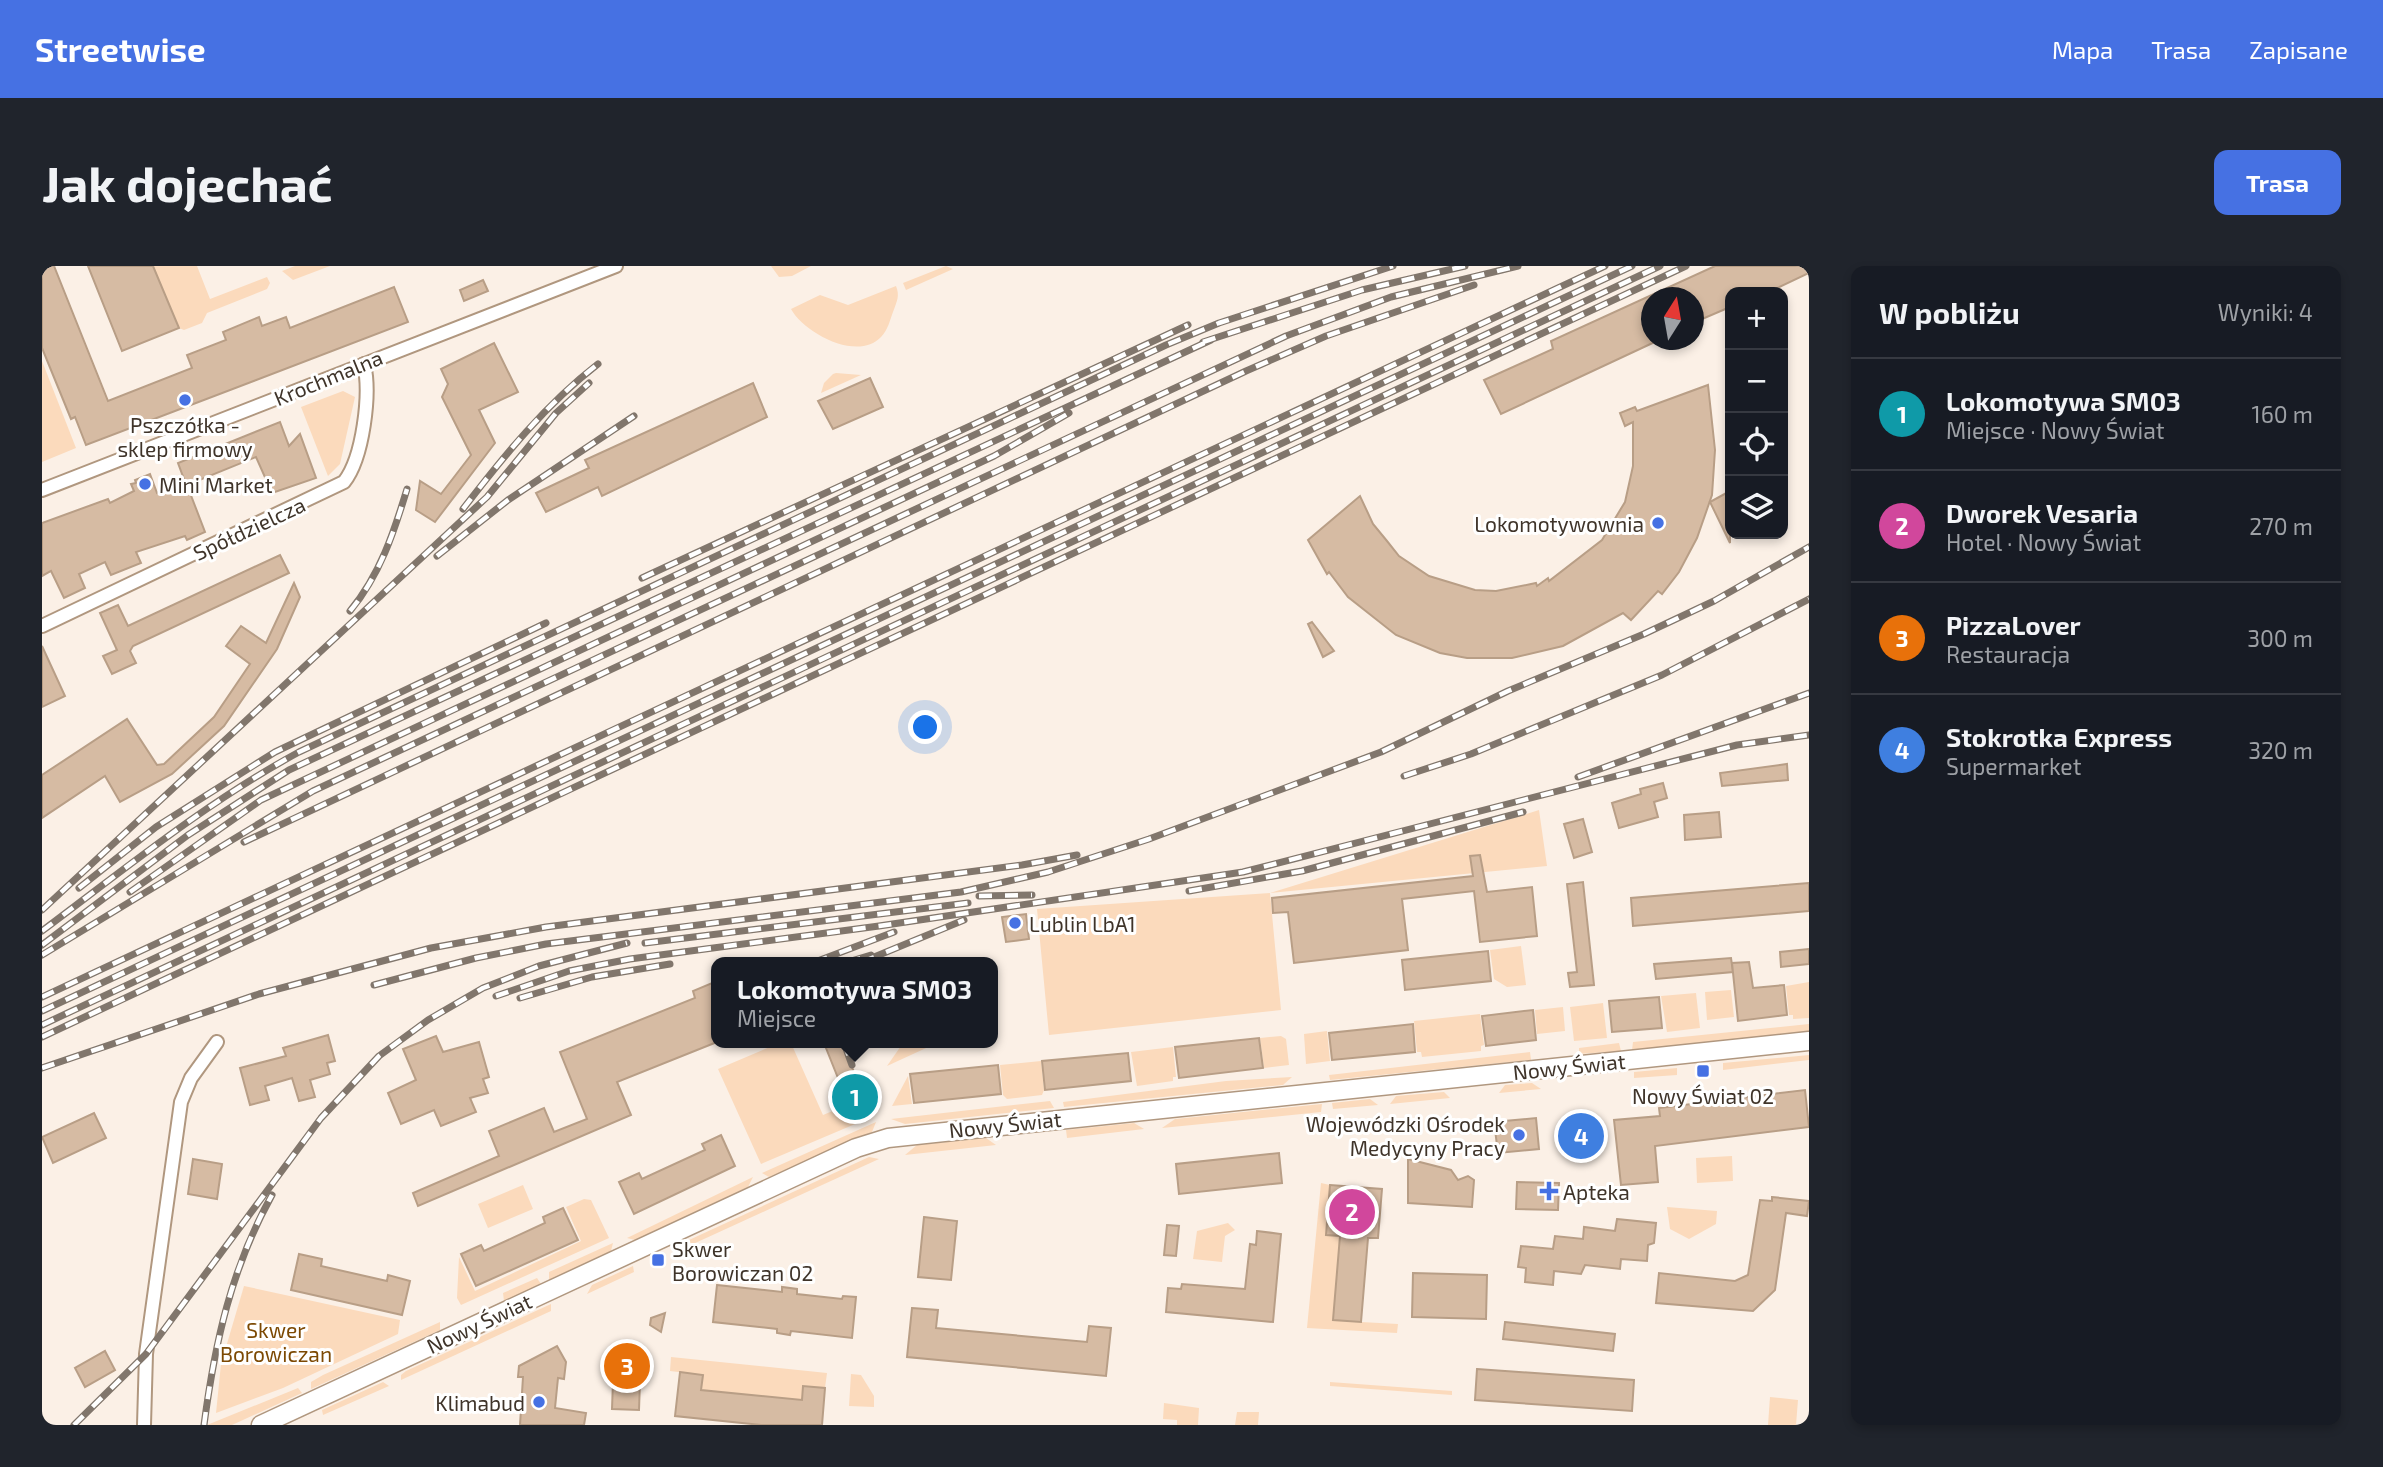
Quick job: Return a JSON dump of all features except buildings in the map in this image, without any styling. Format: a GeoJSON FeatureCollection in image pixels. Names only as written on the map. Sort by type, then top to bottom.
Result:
{"type":"FeatureCollection","features":[{"type":"Feature","properties":{"kind":"street","name":"Krochmalna"},"geometry":{"type":"LineString","coordinates":[[42,491],[616,266]]}},
{"type":"Feature","properties":{"kind":"street","name":"Spółdzielcza"},"geometry":{"type":"LineString","coordinates":[[42,626],[344,482],[352,471],[367,396],[364,364]]}},
{"type":"Feature","properties":{"kind":"street","name":"Nowy Świat"},"geometry":{"type":"LineString","coordinates":[[264,1424],[856,1148],[888,1138],[1809,1041]]}},
{"type":"Feature","properties":{"kind":"street"},"geometry":{"type":"LineString","coordinates":[[144,1425],[146,1354],[181,1102],[191,1078],[217,1042]]}},
{"type":"Feature","properties":{"kind":"green space"},"geometry":{"type":"Polygon","coordinates":[[[153,266],[197,266],[210,299],[267,277],[270,283],[267,289],[207,313],[202,323],[184,330],[179,328],[153,266]]]}},
{"type":"Feature","properties":{"kind":"green space"},"geometry":{"type":"Polygon","coordinates":[[[295,266],[330,266],[293,280],[282,271],[295,266]]]}},
{"type":"Feature","properties":{"kind":"green space"},"geometry":{"type":"Polygon","coordinates":[[[771,266],[811,266],[792,276],[779,277],[771,266]]]}},
{"type":"Feature","properties":{"kind":"green space"},"geometry":{"type":"Polygon","coordinates":[[[946,266],[953,269],[906,290],[903,283],[946,266]]]}},
{"type":"Feature","properties":{"kind":"green space"},"geometry":{"type":"Polygon","coordinates":[[[896,286],[898,299],[885,331],[871,344],[859,347],[819,335],[807,327],[791,309],[820,295],[848,305],[896,286]]]}},
{"type":"Feature","properties":{"kind":"green space"},"geometry":{"type":"Polygon","coordinates":[[[42,361],[76,448],[42,462],[42,361]]]}},
{"type":"Feature","properties":{"kind":"green space"},"geometry":{"type":"Polygon","coordinates":[[[833,374],[861,375],[821,393],[824,383],[833,374]]]}},
{"type":"Feature","properties":{"kind":"green space"},"geometry":{"type":"Polygon","coordinates":[[[343,391],[355,397],[340,464],[328,476],[301,407],[343,391]]]}},
{"type":"Feature","properties":{"kind":"green space"},"geometry":{"type":"Polygon","coordinates":[[[1539,810],[1547,866],[1270,893],[1539,810]]]}},
{"type":"Feature","properties":{"kind":"green space"},"geometry":{"type":"Polygon","coordinates":[[[1270,893],[1281,1010],[1049,1035],[1037,909],[1270,893]]]}},
{"type":"Feature","properties":{"kind":"green space"},"geometry":{"type":"Polygon","coordinates":[[[1521,946],[1526,985],[1507,987],[1494,979],[1490,950],[1521,946]]]}},
{"type":"Feature","properties":{"kind":"green space"},"geometry":{"type":"Polygon","coordinates":[[[1809,982],[1809,1018],[1793,1019],[1793,1015],[1789,1015],[1786,986],[1809,982]]]}},
{"type":"Feature","properties":{"kind":"green space"},"geometry":{"type":"Polygon","coordinates":[[[1731,990],[1734,1017],[1707,1020],[1705,992],[1731,990]]]}},
{"type":"Feature","properties":{"kind":"green space"},"geometry":{"type":"Polygon","coordinates":[[[1696,993],[1700,1028],[1667,1032],[1661,996],[1696,993]]]}},
{"type":"Feature","properties":{"kind":"green space"},"geometry":{"type":"Polygon","coordinates":[[[1603,1003],[1607,1038],[1574,1041],[1570,1007],[1603,1003]]]}},
{"type":"Feature","properties":{"kind":"green space"},"geometry":{"type":"Polygon","coordinates":[[[1563,1007],[1565,1031],[1537,1034],[1535,1010],[1563,1007]]]}},
{"type":"Feature","properties":{"kind":"green space"},"geometry":{"type":"Polygon","coordinates":[[[1480,1014],[1484,1045],[1481,1046],[1481,1051],[1422,1057],[1421,1052],[1417,1052],[1414,1021],[1480,1014]]]}},
{"type":"Feature","properties":{"kind":"green space"},"geometry":{"type":"Polygon","coordinates":[[[1809,1024],[1809,1032],[1632,1050],[1633,1042],[1809,1024]]]}},
{"type":"Feature","properties":{"kind":"green space"},"geometry":{"type":"Polygon","coordinates":[[[1327,1031],[1330,1061],[1306,1064],[1304,1034],[1327,1031]]]}},
{"type":"Feature","properties":{"kind":"green space"},"geometry":{"type":"Polygon","coordinates":[[[1281,1036],[1286,1039],[1289,1065],[1264,1068],[1260,1038],[1281,1036]]]}},
{"type":"Feature","properties":{"kind":"green space"},"geometry":{"type":"Polygon","coordinates":[[[1619,1043],[1621,1051],[1579,1054],[1579,1048],[1619,1043]]]}},
{"type":"Feature","properties":{"kind":"green space"},"geometry":{"type":"Polygon","coordinates":[[[1173,1047],[1176,1077],[1173,1077],[1173,1081],[1137,1086],[1131,1052],[1173,1047]]]}},
{"type":"Feature","properties":{"kind":"green space"},"geometry":{"type":"Polygon","coordinates":[[[767,1048],[793,1048],[823,1115],[864,1098],[860,1088],[863,1087],[874,1116],[761,1164],[718,1069],[767,1048]]]}},
{"type":"Feature","properties":{"kind":"green space"},"geometry":{"type":"Polygon","coordinates":[[[900,1048],[926,1048],[887,1066],[900,1048]]]}},
{"type":"Feature","properties":{"kind":"green space"},"geometry":{"type":"Polygon","coordinates":[[[1530,1052],[1531,1060],[1330,1080],[1329,1075],[1530,1052]]]}},
{"type":"Feature","properties":{"kind":"green space"},"geometry":{"type":"Polygon","coordinates":[[[1809,1055],[1809,1060],[1723,1070],[1723,1063],[1809,1055]]]}},
{"type":"Feature","properties":{"kind":"green space"},"geometry":{"type":"Polygon","coordinates":[[[1041,1061],[1044,1090],[1042,1095],[1007,1099],[1003,1095],[1000,1065],[1041,1061]]]}},
{"type":"Feature","properties":{"kind":"green space"},"geometry":{"type":"Polygon","coordinates":[[[1677,1068],[1677,1075],[1634,1078],[1634,1072],[1677,1068]]]}},
{"type":"Feature","properties":{"kind":"green space"},"geometry":{"type":"Polygon","coordinates":[[[908,1076],[912,1104],[892,1106],[908,1076]]]}},
{"type":"Feature","properties":{"kind":"green space"},"geometry":{"type":"Polygon","coordinates":[[[1292,1077],[1283,1085],[1064,1107],[1063,1102],[1226,1081],[1292,1077]]]}},
{"type":"Feature","properties":{"kind":"green space"},"geometry":{"type":"Polygon","coordinates":[[[1532,1083],[1541,1089],[1499,1093],[1505,1085],[1532,1083]]]}},
{"type":"Feature","properties":{"kind":"green space"},"geometry":{"type":"Polygon","coordinates":[[[1444,1092],[1450,1098],[1390,1104],[1396,1096],[1444,1092]]]}},
{"type":"Feature","properties":{"kind":"green space"},"geometry":{"type":"Polygon","coordinates":[[[1370,1099],[1378,1105],[1333,1109],[1332,1103],[1370,1099]]]}},
{"type":"Feature","properties":{"kind":"green space"},"geometry":{"type":"Polygon","coordinates":[[[1050,1101],[1054,1108],[905,1124],[891,1119],[1050,1101]]]}},
{"type":"Feature","properties":{"kind":"green space"},"geometry":{"type":"Polygon","coordinates":[[[1322,1104],[1321,1112],[1162,1128],[1175,1119],[1322,1104]]]}},
{"type":"Feature","properties":{"kind":"green space"},"geometry":{"type":"Polygon","coordinates":[[[876,1122],[872,1132],[769,1177],[762,1173],[876,1122]]]}},
{"type":"Feature","properties":{"kind":"green space"},"geometry":{"type":"Polygon","coordinates":[[[1134,1123],[1144,1129],[1067,1138],[1066,1130],[1134,1123]]]}},
{"type":"Feature","properties":{"kind":"green space"},"geometry":{"type":"Polygon","coordinates":[[[986,1138],[996,1145],[905,1155],[917,1145],[986,1138]]]}},
{"type":"Feature","properties":{"kind":"green space"},"geometry":{"type":"Polygon","coordinates":[[[1732,1156],[1733,1181],[1697,1183],[1696,1158],[1732,1156]]]}},
{"type":"Feature","properties":{"kind":"green space"},"geometry":{"type":"Polygon","coordinates":[[[869,1157],[879,1159],[680,1250],[676,1246],[869,1157]]]}},
{"type":"Feature","properties":{"kind":"green space"},"geometry":{"type":"Polygon","coordinates":[[[753,1177],[748,1187],[635,1240],[627,1238],[753,1177]]]}},
{"type":"Feature","properties":{"kind":"green space"},"geometry":{"type":"Polygon","coordinates":[[[1321,1183],[1330,1185],[1326,1235],[1340,1236],[1361,1322],[1398,1324],[1397,1333],[1307,1328],[1321,1183]]]}},
{"type":"Feature","properties":{"kind":"green space"},"geometry":{"type":"Polygon","coordinates":[[[523,1185],[533,1209],[488,1228],[478,1204],[523,1185]]]}},
{"type":"Feature","properties":{"kind":"green space"},"geometry":{"type":"Polygon","coordinates":[[[584,1199],[591,1200],[609,1238],[461,1305],[457,1298],[459,1257],[475,1291],[581,1241],[566,1207],[584,1199]]]}},
{"type":"Feature","properties":{"kind":"green space"},"geometry":{"type":"Polygon","coordinates":[[[1667,1207],[1717,1211],[1716,1224],[1689,1239],[1670,1229],[1667,1207]]]}},
{"type":"Feature","properties":{"kind":"green space"},"geometry":{"type":"Polygon","coordinates":[[[1228,1223],[1235,1230],[1225,1236],[1222,1262],[1193,1259],[1197,1231],[1228,1223]]]}},
{"type":"Feature","properties":{"kind":"green space"},"geometry":{"type":"Polygon","coordinates":[[[613,1243],[611,1251],[549,1280],[549,1272],[613,1243]]]}},
{"type":"Feature","properties":{"kind":"green space"},"geometry":{"type":"Polygon","coordinates":[[[633,1266],[634,1272],[587,1294],[592,1285],[633,1266]]]}},
{"type":"Feature","properties":{"kind":"green space"},"geometry":{"type":"Polygon","coordinates":[[[537,1278],[541,1284],[504,1301],[503,1293],[537,1278]]]}},
{"type":"Feature","properties":{"kind":"green space","name":"Skwer Borowiczan"},"geometry":{"type":"Polygon","coordinates":[[[244,1286],[400,1320],[398,1334],[283,1388],[216,1413],[221,1364],[244,1286]]]}},
{"type":"Feature","properties":{"kind":"green space"},"geometry":{"type":"Polygon","coordinates":[[[551,1304],[551,1311],[401,1380],[401,1375],[406,1371],[551,1304]]]}},
{"type":"Feature","properties":{"kind":"green space"},"geometry":{"type":"Polygon","coordinates":[[[440,1322],[440,1330],[311,1389],[311,1382],[323,1375],[440,1322]]]}},
{"type":"Feature","properties":{"kind":"green space"},"geometry":{"type":"Polygon","coordinates":[[[671,1357],[827,1373],[825,1388],[803,1386],[802,1400],[701,1390],[703,1375],[670,1371],[671,1357]]]}},
{"type":"Feature","properties":{"kind":"green space"},"geometry":{"type":"Polygon","coordinates":[[[851,1374],[861,1375],[874,1396],[874,1407],[849,1406],[851,1374]]]}},
{"type":"Feature","properties":{"kind":"green space"},"geometry":{"type":"Polygon","coordinates":[[[383,1382],[389,1386],[323,1415],[322,1410],[383,1382]]]}},
{"type":"Feature","properties":{"kind":"green space"},"geometry":{"type":"Polygon","coordinates":[[[1330,1382],[1452,1391],[1452,1395],[1330,1386],[1330,1382]]]}},
{"type":"Feature","properties":{"kind":"green space"},"geometry":{"type":"Polygon","coordinates":[[[298,1388],[302,1393],[232,1425],[207,1425],[298,1388]]]}},
{"type":"Feature","properties":{"kind":"green space"},"geometry":{"type":"Polygon","coordinates":[[[1770,1397],[1798,1400],[1796,1425],[1768,1425],[1770,1397]]]}},
{"type":"Feature","properties":{"kind":"green space"},"geometry":{"type":"Polygon","coordinates":[[[1164,1403],[1199,1408],[1198,1425],[1177,1425],[1177,1420],[1163,1419],[1164,1403]]]}},
{"type":"Feature","properties":{"kind":"green space"},"geometry":{"type":"Polygon","coordinates":[[[1237,1412],[1259,1412],[1258,1425],[1235,1425],[1237,1412]]]}},
{"type":"Feature","properties":{"kind":"railway"},"geometry":{"type":"LineString","coordinates":[[42,931],[199,814],[299,752],[1166,345],[1219,323],[1393,266]]}},
{"type":"Feature","properties":{"kind":"railway"},"geometry":{"type":"LineString","coordinates":[[1203,342],[1362,290],[1465,266]]}},
{"type":"Feature","properties":{"kind":"railway"},"geometry":{"type":"LineString","coordinates":[[42,955],[313,791],[1286,336],[1391,297],[1518,266]]}},
{"type":"Feature","properties":{"kind":"railway"},"geometry":{"type":"LineString","coordinates":[[42,997],[1605,266]]}},
{"type":"Feature","properties":{"kind":"railway"},"geometry":{"type":"LineString","coordinates":[[42,1011],[1632,266]]}},
{"type":"Feature","properties":{"kind":"railway"},"geometry":{"type":"LineString","coordinates":[[42,1025],[1660,266]]}},
{"type":"Feature","properties":{"kind":"railway"},"geometry":{"type":"LineString","coordinates":[[42,1037],[1686,266]]}},
{"type":"Feature","properties":{"kind":"railway"},"geometry":{"type":"LineString","coordinates":[[244,842],[1246,371],[1326,336],[1474,285]]}},
{"type":"Feature","properties":{"kind":"railway"},"geometry":{"type":"LineString","coordinates":[[642,578],[1188,325]]}},
{"type":"Feature","properties":{"kind":"railway"},"geometry":{"type":"LineString","coordinates":[[42,945],[188,835],[289,770],[1211,340]]}},
{"type":"Feature","properties":{"kind":"railway"},"geometry":{"type":"LineString","coordinates":[[463,509],[543,414],[598,364]]}},
{"type":"Feature","properties":{"kind":"railway"},"geometry":{"type":"LineString","coordinates":[[42,910],[487,497],[556,413],[589,383]]}},
{"type":"Feature","properties":{"kind":"railway"},"geometry":{"type":"LineString","coordinates":[[130,892],[261,800],[994,456],[1069,413]]}},
{"type":"Feature","properties":{"kind":"railway"},"geometry":{"type":"LineString","coordinates":[[437,556],[508,500],[634,416]]}},
{"type":"Feature","properties":{"kind":"railway"},"geometry":{"type":"LineString","coordinates":[[350,611],[378,568],[407,489]]}},
{"type":"Feature","properties":{"kind":"railway"},"geometry":{"type":"LineString","coordinates":[[374,985],[476,958],[546,944],[961,892],[1048,872],[1149,839],[1381,752],[1508,691],[1644,634],[1714,601],[1809,547]]}},
{"type":"Feature","properties":{"kind":"railway"},"geometry":{"type":"LineString","coordinates":[[1404,776],[1471,754],[1662,675],[1809,599]]}},
{"type":"Feature","properties":{"kind":"railway"},"geometry":{"type":"LineString","coordinates":[[79,888],[156,827],[275,752],[546,623]]}},
{"type":"Feature","properties":{"kind":"railway"},"geometry":{"type":"LineString","coordinates":[[1578,777],[1809,693]]}},
{"type":"Feature","properties":{"kind":"railway"},"geometry":{"type":"LineString","coordinates":[[496,996],[569,971],[630,959],[879,926],[1243,872],[1737,745],[1809,735]]}},
{"type":"Feature","properties":{"kind":"railway"},"geometry":{"type":"LineString","coordinates":[[1189,891],[1302,871],[1523,812]]}},
{"type":"Feature","properties":{"kind":"railway"},"geometry":{"type":"LineString","coordinates":[[42,1068],[259,994],[431,948],[546,927],[1022,865],[1077,855]]}},
{"type":"Feature","properties":{"kind":"railway"},"geometry":{"type":"LineString","coordinates":[[979,896],[1032,895]]}},
{"type":"Feature","properties":{"kind":"railway"},"geometry":{"type":"LineString","coordinates":[[645,943],[968,903]]}},
{"type":"Feature","properties":{"kind":"railway"},"geometry":{"type":"LineString","coordinates":[[874,957],[964,920]]}},
{"type":"Feature","properties":{"kind":"railway"},"geometry":{"type":"LineString","coordinates":[[828,957],[894,932]]}},
{"type":"Feature","properties":{"kind":"railway"},"geometry":{"type":"LineString","coordinates":[[74,1425],[146,1354],[321,1118],[379,1056],[428,1020],[483,988],[539,966],[627,943]]}},
{"type":"Feature","properties":{"kind":"railway"},"geometry":{"type":"LineString","coordinates":[[864,957],[871,955]]}},
{"type":"Feature","properties":{"kind":"railway"},"geometry":{"type":"LineString","coordinates":[[520,998],[592,977],[670,964]]}},
{"type":"Feature","properties":{"kind":"railway"},"geometry":{"type":"LineString","coordinates":[[846,1048],[852,1065]]}},
{"type":"Feature","properties":{"kind":"railway"},"geometry":{"type":"LineString","coordinates":[[204,1425],[220,1335],[235,1278],[272,1195]]}},
{"type":"Feature","properties":{"kind":"place","name":"Pszczółka - sklep firmowy"},"geometry":{"type":"Point","coordinates":[185,400]}},
{"type":"Feature","properties":{"kind":"place","name":"Mini Market"},"geometry":{"type":"Point","coordinates":[145,484]}},
{"type":"Feature","properties":{"kind":"place","name":"Lokomotywownia"},"geometry":{"type":"Point","coordinates":[1658,523]}},
{"type":"Feature","properties":{"kind":"place","name":"Lublin LbA1"},"geometry":{"type":"Point","coordinates":[1015,923]}},
{"type":"Feature","properties":{"kind":"place","name":"Nowy Świat 02"},"geometry":{"type":"Point","coordinates":[1703,1071]}},
{"type":"Feature","properties":{"kind":"place","name":"Lokomotywa SM03"},"geometry":{"type":"Point","coordinates":[855,1097]}},
{"type":"Feature","properties":{"kind":"place","name":"Wojewódzki Ośrodek Medycyny Pracy"},"geometry":{"type":"Point","coordinates":[1519,1135]}},
{"type":"Feature","properties":{"kind":"place","name":"Stokrotka Express"},"geometry":{"type":"Point","coordinates":[1581,1136]}},
{"type":"Feature","properties":{"kind":"place","name":"Apteka"},"geometry":{"type":"Point","coordinates":[1549,1191]}},
{"type":"Feature","properties":{"kind":"place","name":"Dworek Vesaria"},"geometry":{"type":"Point","coordinates":[1352,1212]}},
{"type":"Feature","properties":{"kind":"place","name":"Skwer Borowiczan 02"},"geometry":{"type":"Point","coordinates":[658,1260]}},
{"type":"Feature","properties":{"kind":"place","name":"PizzaLover"},"geometry":{"type":"Point","coordinates":[627,1366]}},
{"type":"Feature","properties":{"kind":"place","name":"Klimabud"},"geometry":{"type":"Point","coordinates":[539,1402]}}]}
